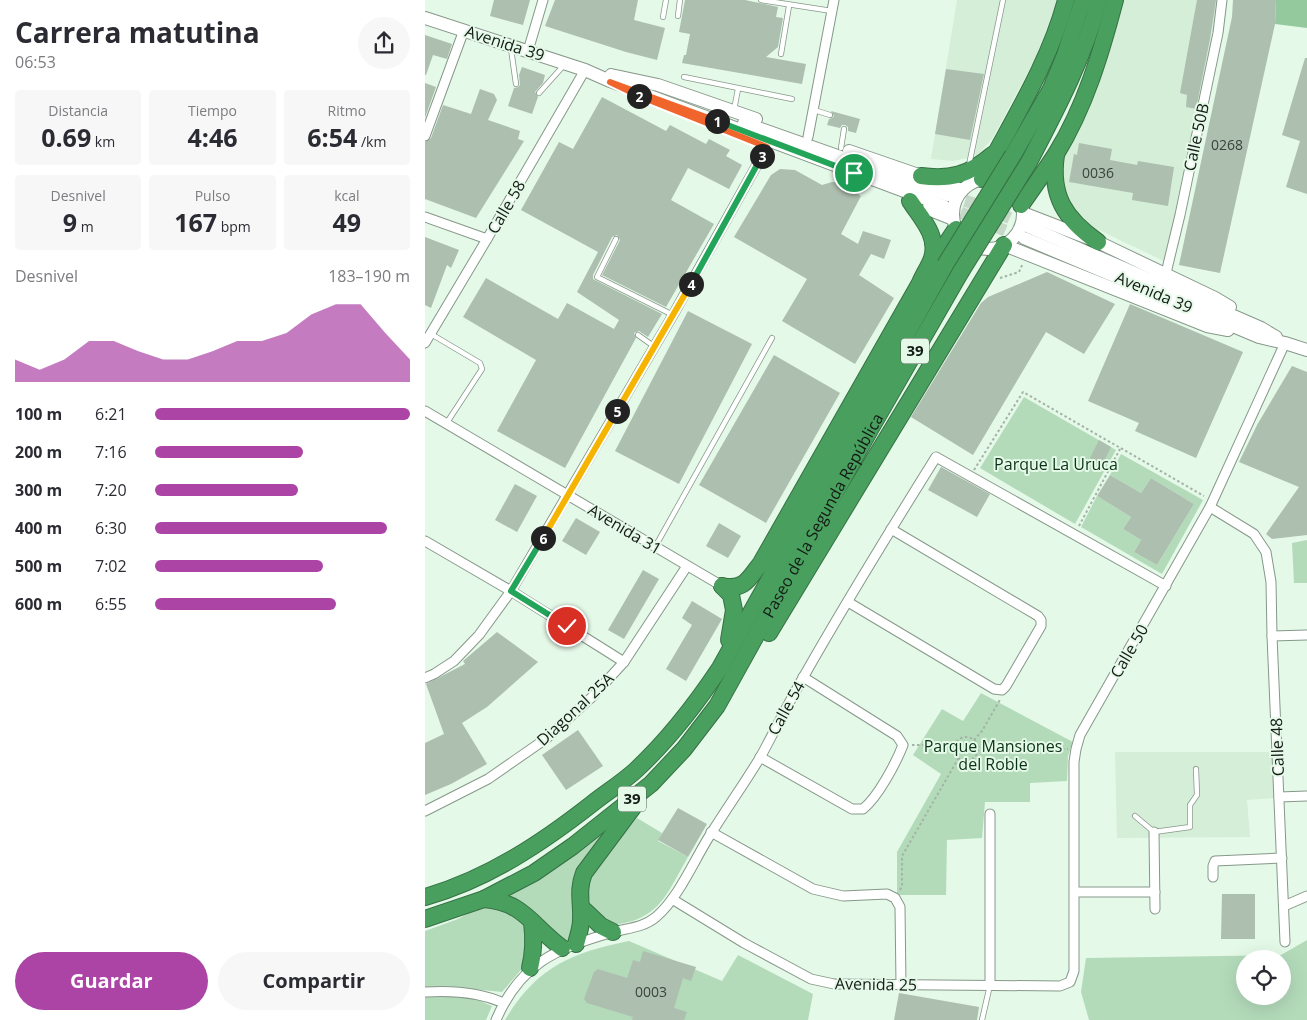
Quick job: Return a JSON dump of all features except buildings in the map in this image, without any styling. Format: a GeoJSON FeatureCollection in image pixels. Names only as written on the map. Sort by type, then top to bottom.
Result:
{"type":"FeatureCollection","features":[{"type":"Feature","properties":{"kind":"highway"},"geometry":{"type":"LineString","coordinates":[[983,180],[1000,144],[1030,91],[1062,15],[1066,0]]}},
{"type":"Feature","properties":{"kind":"highway","name":"Paseo de la Segunda República"},"geometry":{"type":"LineString","coordinates":[[425,919],[484,899],[534,873],[558,857],[651,784],[684,749],[717,706],[749,650],[771,605],[823,512],[1013,155],[1051,89],[1065,55],[1083,0]]}},
{"type":"Feature","properties":{"kind":"highway","name":"Paseo de la Segunda República"},"geometry":{"type":"LineString","coordinates":[[425,897],[472,881],[558,830],[627,777],[663,741],[701,697],[720,668],[736,637],[953,269],[1029,162],[1065,94],[1093,25],[1099,0]]}},
{"type":"Feature","properties":{"kind":"highway"},"geometry":{"type":"LineString","coordinates":[[1022,209],[1057,152],[1080,107],[1095,67],[1115,0]]}},
{"type":"Feature","properties":{"kind":"highway"},"geometry":{"type":"LineString","coordinates":[[921,176],[944,178],[967,172],[984,162],[1000,144]]}},
{"type":"Feature","properties":{"kind":"highway"},"geometry":{"type":"LineString","coordinates":[[1057,152],[1054,170],[1056,188],[1061,204],[1083,232],[1098,242]]}},
{"type":"Feature","properties":{"kind":"highway"},"geometry":{"type":"LineString","coordinates":[[910,201],[929,230],[933,249],[919,284]]}},
{"type":"Feature","properties":{"kind":"highway"},"geometry":{"type":"LineString","coordinates":[[722,586],[737,588],[743,585],[761,563],[955,224]]}},
{"type":"Feature","properties":{"kind":"highway"},"geometry":{"type":"LineString","coordinates":[[717,706],[758,650],[1004,245]]}},
{"type":"Feature","properties":{"kind":"highway"},"geometry":{"type":"LineString","coordinates":[[736,637],[761,563]]}},
{"type":"Feature","properties":{"kind":"highway"},"geometry":{"type":"LineString","coordinates":[[720,668],[731,630],[734,610],[731,595],[722,586]]}},
{"type":"Feature","properties":{"kind":"highway"},"geometry":{"type":"LineString","coordinates":[[484,899],[498,900],[511,904],[523,912],[541,932],[569,946],[580,932],[581,907],[579,893],[584,873],[651,784]]}},
{"type":"Feature","properties":{"kind":"highway"},"geometry":{"type":"LineString","coordinates":[[581,907],[601,926],[613,932]]}},
{"type":"Feature","properties":{"kind":"highway"},"geometry":{"type":"LineString","coordinates":[[530,968],[534,945],[532,922]]}},
{"type":"Feature","properties":{"kind":"main road","name":"Avenida 39"},"geometry":{"type":"LineString","coordinates":[[425,18],[567,63],[946,200]]}},
{"type":"Feature","properties":{"kind":"main road"},"geometry":{"type":"LineString","coordinates":[[608,78],[658,85],[962,190]]}},
{"type":"Feature","properties":{"kind":"main road"},"geometry":{"type":"LineString","coordinates":[[608,78],[652,102],[910,201],[955,224]]}},
{"type":"Feature","properties":{"kind":"main road"},"geometry":{"type":"LineString","coordinates":[[993,179],[1011,188],[1017,196],[1022,209],[1022,223],[1018,232],[1004,245],[992,248],[980,248],[969,243],[960,235],[955,224],[953,209],[956,199],[962,190],[975,181],[983,180],[993,179]]}},
{"type":"Feature","properties":{"kind":"main road"},"geometry":{"type":"LineString","coordinates":[[1022,209],[1098,242],[1215,298],[1260,332]]}},
{"type":"Feature","properties":{"kind":"main road","name":"Avenida 39"},"geometry":{"type":"LineString","coordinates":[[1027,232],[1285,343],[1307,350]]}},
{"type":"Feature","properties":{"kind":"main road"},"geometry":{"type":"LineString","coordinates":[[1004,245],[1207,326],[1260,332]]}},
{"type":"Feature","properties":{"kind":"street"},"geometry":{"type":"LineString","coordinates":[[528,51],[543,0]]}},
{"type":"Feature","properties":{"kind":"street"},"geometry":{"type":"LineString","coordinates":[[808,136],[834,0]]}},
{"type":"Feature","properties":{"kind":"street","name":"Calle 50B"},"geometry":{"type":"LineString","coordinates":[[1165,273],[1180,214],[1223,0]]}},
{"type":"Feature","properties":{"kind":"street"},"geometry":{"type":"LineString","coordinates":[[425,136],[465,30]]}},
{"type":"Feature","properties":{"kind":"street","name":"Calle 58"},"geometry":{"type":"LineString","coordinates":[[425,343],[585,70]]}},
{"type":"Feature","properties":{"kind":"street"},"geometry":{"type":"LineString","coordinates":[[425,678],[435,674],[454,661],[479,635],[511,591],[673,315],[767,147]]}},
{"type":"Feature","properties":{"kind":"street"},"geometry":{"type":"LineString","coordinates":[[425,217],[487,239]]}},
{"type":"Feature","properties":{"kind":"street","name":"Calle 50"},"geometry":{"type":"LineString","coordinates":[[1070,982],[1074,971],[1073,762],[1075,749],[1081,735],[1211,504],[1285,343]]}},
{"type":"Feature","properties":{"kind":"street","name":"Avenida 31"},"geometry":{"type":"LineString","coordinates":[[425,411],[722,586]]}},
{"type":"Feature","properties":{"kind":"street","name":"Calle 54"},"geometry":{"type":"LineString","coordinates":[[496,1020],[512,990],[530,968],[569,946],[639,926],[656,918],[672,899],[711,832],[760,758],[803,677],[936,456],[971,476]]}},
{"type":"Feature","properties":{"kind":"street"},"geometry":{"type":"LineString","coordinates":[[971,476],[1166,586]]}},
{"type":"Feature","properties":{"kind":"street","name":"Calle 48"},"geometry":{"type":"LineString","coordinates":[[1211,504],[1254,534],[1266,552],[1271,582],[1285,942]]}},
{"type":"Feature","properties":{"kind":"street"},"geometry":{"type":"LineString","coordinates":[[848,602],[995,689],[1001,690],[1006,686],[1041,626],[1041,620],[1038,616],[891,529]]}},
{"type":"Feature","properties":{"kind":"street"},"geometry":{"type":"LineString","coordinates":[[425,541],[511,591],[624,662]]}},
{"type":"Feature","properties":{"kind":"street","name":"Diagonal 25A"},"geometry":{"type":"LineString","coordinates":[[425,811],[488,779],[547,738],[592,697],[624,662],[687,566]]}},
{"type":"Feature","properties":{"kind":"street"},"geometry":{"type":"LineString","coordinates":[[1272,636],[1307,635]]}},
{"type":"Feature","properties":{"kind":"street"},"geometry":{"type":"LineString","coordinates":[[760,758],[852,809],[863,809],[871,803],[899,756],[903,745],[897,736],[803,677]]}},
{"type":"Feature","properties":{"kind":"street"},"geometry":{"type":"LineString","coordinates":[[1279,797],[1307,796]]}},
{"type":"Feature","properties":{"kind":"street"},"geometry":{"type":"LineString","coordinates":[[990,814],[990,985]]}},
{"type":"Feature","properties":{"kind":"street"},"geometry":{"type":"LineString","coordinates":[[711,832],[813,889],[843,896],[887,894],[895,898],[900,907],[901,985]]}},
{"type":"Feature","properties":{"kind":"street"},"geometry":{"type":"LineString","coordinates":[[1154,832],[1155,909]]}},
{"type":"Feature","properties":{"kind":"street"},"geometry":{"type":"LineString","coordinates":[[1213,877],[1215,861],[1282,858]]}},
{"type":"Feature","properties":{"kind":"street"},"geometry":{"type":"LineString","coordinates":[[1075,892],[1155,892]]}},
{"type":"Feature","properties":{"kind":"street"},"geometry":{"type":"LineString","coordinates":[[1284,906],[1307,896]]}},
{"type":"Feature","properties":{"kind":"street","name":"Avenida 25"},"geometry":{"type":"LineString","coordinates":[[672,899],[743,943],[811,979],[834,984],[1060,986],[1070,982]]}},
{"type":"Feature","properties":{"kind":"street"},"geometry":{"type":"LineString","coordinates":[[425,992],[448,990],[468,992],[493,998],[504,1003]]}},
{"type":"Feature","properties":{"kind":"lane"},"geometry":{"type":"LineString","coordinates":[[663,17],[666,0]]}},
{"type":"Feature","properties":{"kind":"lane"},"geometry":{"type":"LineString","coordinates":[[678,16],[680,0]]}},
{"type":"Feature","properties":{"kind":"lane"},"geometry":{"type":"LineString","coordinates":[[761,0],[832,12]]}},
{"type":"Feature","properties":{"kind":"lane"},"geometry":{"type":"LineString","coordinates":[[967,172],[1003,0]]}},
{"type":"Feature","properties":{"kind":"lane"},"geometry":{"type":"LineString","coordinates":[[781,54],[789,6]]}},
{"type":"Feature","properties":{"kind":"lane"},"geometry":{"type":"LineString","coordinates":[[511,45],[515,84]]}},
{"type":"Feature","properties":{"kind":"lane"},"geometry":{"type":"LineString","coordinates":[[539,93],[567,63]]}},
{"type":"Feature","properties":{"kind":"lane"},"geometry":{"type":"LineString","coordinates":[[684,77],[792,100]]}},
{"type":"Feature","properties":{"kind":"lane"},"geometry":{"type":"LineString","coordinates":[[734,112],[738,89]]}},
{"type":"Feature","properties":{"kind":"lane"},"geometry":{"type":"LineString","coordinates":[[813,110],[830,115]]}},
{"type":"Feature","properties":{"kind":"lane"},"geometry":{"type":"LineString","coordinates":[[841,148],[844,129]]}},
{"type":"Feature","properties":{"kind":"lane"},"geometry":{"type":"LineString","coordinates":[[616,239],[597,276],[673,315]]}},
{"type":"Feature","properties":{"kind":"lane"},"geometry":{"type":"LineString","coordinates":[[431,334],[480,363],[481,369],[446,424]]}},
{"type":"Feature","properties":{"kind":"lane"},"geometry":{"type":"LineString","coordinates":[[638,335],[655,346]]}},
{"type":"Feature","properties":{"kind":"lane"},"geometry":{"type":"LineString","coordinates":[[655,547],[772,338]]}},
{"type":"Feature","properties":{"kind":"lane"},"geometry":{"type":"LineString","coordinates":[[1135,816],[1154,832],[1190,827],[1190,805],[1197,795],[1196,769]]}},
{"type":"Feature","properties":{"kind":"lane"},"geometry":{"type":"LineString","coordinates":[[982,1020],[990,985]]}},
{"type":"Feature","properties":{"kind":"path"},"geometry":{"type":"LineString","coordinates":[[995,280],[1019,272],[1027,254]]}},
{"type":"Feature","properties":{"kind":"path"},"geometry":{"type":"LineString","coordinates":[[971,476],[1023,392],[1211,504]]}},
{"type":"Feature","properties":{"kind":"path"},"geometry":{"type":"LineString","coordinates":[[1074,535],[1120,449]]}},
{"type":"Feature","properties":{"kind":"path"},"geometry":{"type":"LineString","coordinates":[[974,740],[982,731],[1001,698],[1001,690]]}},
{"type":"Feature","properties":{"kind":"path"},"geometry":{"type":"LineString","coordinates":[[967,737],[974,740],[977,747],[976,754],[972,759],[965,761],[959,759],[954,752],[954,745],[959,739],[967,737]]}},
{"type":"Feature","properties":{"kind":"path"},"geometry":{"type":"LineString","coordinates":[[903,745],[954,745]]}},
{"type":"Feature","properties":{"kind":"path"},"geometry":{"type":"LineString","coordinates":[[977,747],[1075,749]]}},
{"type":"Feature","properties":{"kind":"path"},"geometry":{"type":"LineString","coordinates":[[895,898],[902,886],[902,856],[959,759]]}},
{"type":"Feature","properties":{"kind":"shaded area"},"geometry":{"type":"Polygon","coordinates":[[[957,0],[1058,0],[1034,61],[992,139],[977,156],[953,161],[931,159],[957,0]]]}},
{"type":"Feature","properties":{"kind":"shaded area"},"geometry":{"type":"Polygon","coordinates":[[[1122,0],[1219,0],[1191,157],[1164,261],[1084,223],[1066,199],[1060,179],[1063,162],[1105,66],[1122,0]]]}},
{"type":"Feature","properties":{"kind":"shaded area"},"geometry":{"type":"Polygon","coordinates":[[[1115,752],[1272,752],[1274,798],[1247,800],[1250,837],[1117,838],[1115,752]]]}},
{"type":"Feature","properties":{"kind":"green space"},"geometry":{"type":"Polygon","coordinates":[[[1276,0],[1307,0],[1307,28],[1275,24],[1276,0]]]}},
{"type":"Feature","properties":{"kind":"green space","name":"Parque La Uruca"},"geometry":{"type":"Polygon","coordinates":[[[1024,397],[1116,450],[1075,524],[980,468],[1024,397]]]}},
{"type":"Feature","properties":{"kind":"green space"},"geometry":{"type":"Polygon","coordinates":[[[1121,454],[1203,500],[1162,574],[1081,527],[1097,496],[1131,517],[1123,529],[1141,540],[1134,552],[1157,565],[1194,504],[1151,478],[1141,493],[1110,475],[1121,454]]]}},
{"type":"Feature","properties":{"kind":"green space"},"geometry":{"type":"Polygon","coordinates":[[[1307,540],[1307,583],[1294,583],[1292,543],[1307,540]]]}},
{"type":"Feature","properties":{"kind":"green space","name":"Parque Mansiones del Roble"},"geometry":{"type":"Polygon","coordinates":[[[981,693],[1073,742],[1068,756],[1067,781],[1030,783],[1030,802],[985,802],[982,838],[947,840],[946,895],[897,895],[897,852],[941,774],[913,755],[942,709],[963,721],[981,693]]]}},
{"type":"Feature","properties":{"kind":"green space"},"geometry":{"type":"Polygon","coordinates":[[[637,818],[662,833],[658,841],[688,857],[667,893],[652,911],[629,922],[613,925],[593,911],[588,896],[588,884],[592,871],[637,818]]]}},
{"type":"Feature","properties":{"kind":"green space"},"geometry":{"type":"Polygon","coordinates":[[[619,821],[576,901],[570,941],[565,945],[500,893],[619,821]]]}},
{"type":"Feature","properties":{"kind":"green space"},"geometry":{"type":"Polygon","coordinates":[[[490,905],[502,906],[521,920],[525,929],[526,964],[502,992],[443,986],[425,988],[425,931],[458,919],[478,908],[490,905]]]}},
{"type":"Feature","properties":{"kind":"green space"},"geometry":{"type":"Polygon","coordinates":[[[1307,940],[1307,1020],[1089,1020],[1081,992],[1086,958],[1236,956],[1236,1005],[1291,1005],[1290,950],[1307,940]]]}},
{"type":"Feature","properties":{"kind":"green space"},"geometry":{"type":"Polygon","coordinates":[[[629,941],[722,981],[738,955],[813,994],[808,1020],[505,1020],[530,987],[557,965],[589,951],[629,941]]]}},
{"type":"Feature","properties":{"kind":"green space"},"geometry":{"type":"Polygon","coordinates":[[[448,994],[470,997],[492,1006],[486,1020],[425,1020],[425,996],[448,994]]]}},
{"type":"Feature","properties":{"kind":"tunnel"},"geometry":{"type":"LineString","coordinates":[[948,195],[990,209],[1029,227]]}},
{"type":"Feature","properties":{"kind":"tunnel"},"geometry":{"type":"LineString","coordinates":[[944,206],[1024,238]]}},
{"type":"Feature","properties":{"kind":"route"},"geometry":{"type":"LineString","coordinates":[[567,626],[511,591],[673,315],[767,147],[652,102],[610,82],[854,173]]}}]}
